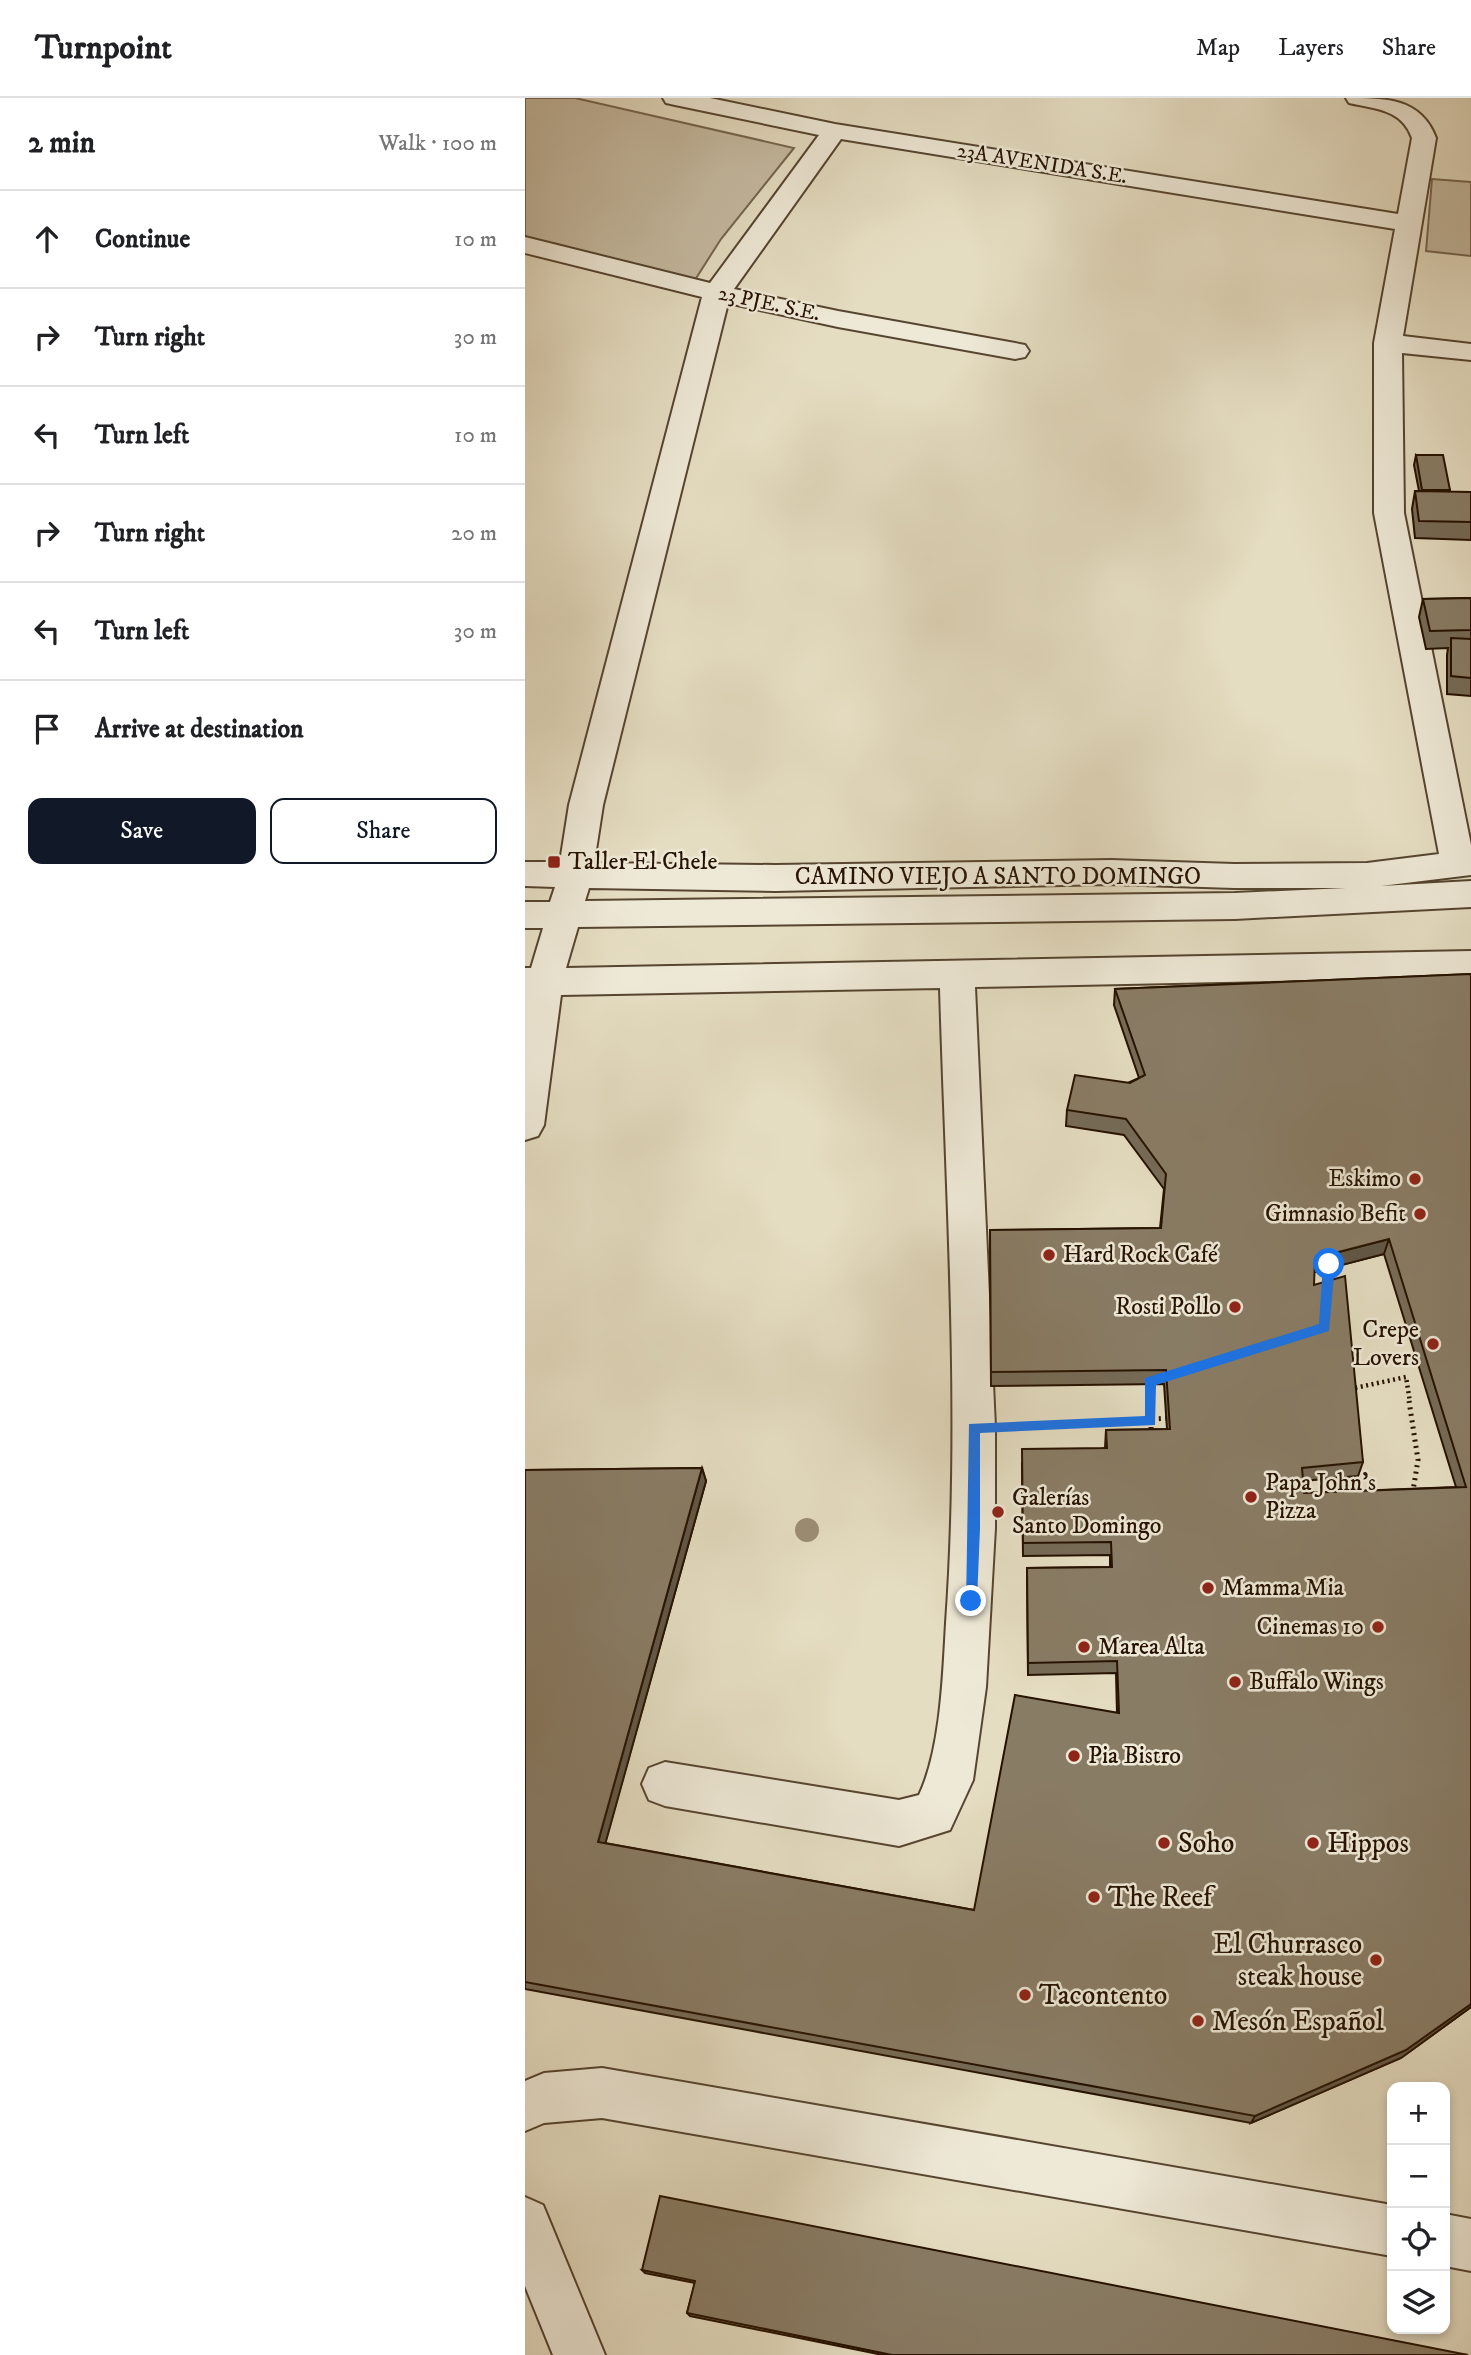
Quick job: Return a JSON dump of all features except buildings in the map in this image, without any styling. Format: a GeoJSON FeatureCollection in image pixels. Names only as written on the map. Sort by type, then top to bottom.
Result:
{"type":"FeatureCollection","features":[{"type":"Feature","properties":{"kind":"street","name":"23A AVENIDA S.E."},"geometry":{"type":"LineString","coordinates":[[675,98],[835,131],[1410,224]]}},
{"type":"Feature","properties":{"kind":"street"},"geometry":{"type":"LineString","coordinates":[[1358,98],[1387,103],[1409,112],[1421,123],[1424,138],[1388,343],[1389,513],[1467,874]]}},
{"type":"Feature","properties":{"kind":"street"},"geometry":{"type":"LineString","coordinates":[[525,1125],[535,981],[565,915],[575,875],[586,806],[717,293],[835,131]]}},
{"type":"Feature","properties":{"kind":"street","name":"23 PJE. S.E."},"geometry":{"type":"LineString","coordinates":[[525,245],[717,293],[838,319],[1015,351]]}},
{"type":"Feature","properties":{"kind":"street"},"geometry":{"type":"LineString","coordinates":[[1388,343],[1471,352]]}},
{"type":"Feature","properties":{"kind":"street","name":"CAMINO VIEJO A SANTO DOMINGO"},"geometry":{"type":"LineString","coordinates":[[525,874],[775,878],[1111,872],[1234,876],[1467,874]]}},
{"type":"Feature","properties":{"kind":"street","name":"CAMINO VIEJO A SANTO DOMINGO"},"geometry":{"type":"LineString","coordinates":[[525,915],[1235,906],[1467,874]]}},
{"type":"Feature","properties":{"kind":"street"},"geometry":{"type":"LineString","coordinates":[[565,915],[590,897],[715,895],[746,889],[775,878]]}},
{"type":"Feature","properties":{"kind":"street"},"geometry":{"type":"LineString","coordinates":[[535,981],[1471,964]]}},
{"type":"Feature","properties":{"kind":"street"},"geometry":{"type":"LineString","coordinates":[[665,1784],[899,1823],[934,1814],[950,1780],[964,1687],[974,1528],[974,1427],[957,974]]}},
{"type":"Feature","properties":{"kind":"street"},"geometry":{"type":"LineString","coordinates":[[525,2106],[544,2098],[602,2093],[1387,2230]]}},
{"type":"Feature","properties":{"kind":"street"},"geometry":{"type":"LineString","coordinates":[[525,2223],[579,2355]]}},
{"type":"Feature","properties":{"kind":"street"},"geometry":{"type":"LineString","coordinates":[[1450,2241],[1471,2245]]}},
{"type":"Feature","properties":{"kind":"path"},"geometry":{"type":"LineString","coordinates":[[1327,1289],[1329,1264]]}},
{"type":"Feature","properties":{"kind":"path"},"geometry":{"type":"LineString","coordinates":[[1338,1391],[1406,1377],[1418,1460],[1412,1498]]}},
{"type":"Feature","properties":{"kind":"path"},"geometry":{"type":"LineString","coordinates":[[1152,1447],[1150,1382],[1162,1378]]}},
{"type":"Feature","properties":{"kind":"path"},"geometry":{"type":"LineString","coordinates":[[974,1427],[1151,1421],[1181,1416]]}},
{"type":"Feature","properties":{"kind":"shaded area"},"geometry":{"type":"Polygon","coordinates":[[[525,98],[575,98],[794,148],[721,239],[693,283],[525,238],[525,98]]]}},
{"type":"Feature","properties":{"kind":"shaded area"},"geometry":{"type":"Polygon","coordinates":[[[1432,179],[1471,182],[1471,256],[1426,251],[1432,179]]]}},
{"type":"Feature","properties":{"kind":"place","name":"Taller El Chele"},"geometry":{"type":"Point","coordinates":[554,862]}},
{"type":"Feature","properties":{"kind":"place","name":"Eskimo"},"geometry":{"type":"Point","coordinates":[1415,1179]}},
{"type":"Feature","properties":{"kind":"place","name":"Gimnasio Befit"},"geometry":{"type":"Point","coordinates":[1420,1214]}},
{"type":"Feature","properties":{"kind":"place","name":"Hard Rock Café"},"geometry":{"type":"Point","coordinates":[1049,1255]}},
{"type":"Feature","properties":{"kind":"place","name":"Rosti Pollo"},"geometry":{"type":"Point","coordinates":[1235,1307]}},
{"type":"Feature","properties":{"kind":"place","name":"Crepe Lovers"},"geometry":{"type":"Point","coordinates":[1433,1344]}},
{"type":"Feature","properties":{"kind":"place","name":"Papa John's Pizza"},"geometry":{"type":"Point","coordinates":[1251,1497]}},
{"type":"Feature","properties":{"kind":"place","name":"Galerías Santo Domingo"},"geometry":{"type":"Point","coordinates":[998,1512]}},
{"type":"Feature","properties":{"kind":"place","name":"Mamma Mia"},"geometry":{"type":"Point","coordinates":[1208,1588]}},
{"type":"Feature","properties":{"kind":"place","name":"Cinemas 10"},"geometry":{"type":"Point","coordinates":[1378,1627]}},
{"type":"Feature","properties":{"kind":"place","name":"Marea Alta"},"geometry":{"type":"Point","coordinates":[1084,1647]}},
{"type":"Feature","properties":{"kind":"place","name":"Buffalo Wings"},"geometry":{"type":"Point","coordinates":[1235,1682]}},
{"type":"Feature","properties":{"kind":"place","name":"Pia Bistro"},"geometry":{"type":"Point","coordinates":[1074,1756]}},
{"type":"Feature","properties":{"kind":"place","name":"Soho"},"geometry":{"type":"Point","coordinates":[1164,1843]}},
{"type":"Feature","properties":{"kind":"place","name":"Hippos"},"geometry":{"type":"Point","coordinates":[1313,1843]}},
{"type":"Feature","properties":{"kind":"place","name":"The Reef"},"geometry":{"type":"Point","coordinates":[1094,1897]}},
{"type":"Feature","properties":{"kind":"place","name":"El Churrasco steak house"},"geometry":{"type":"Point","coordinates":[1376,1960]}},
{"type":"Feature","properties":{"kind":"place","name":"Tacontento"},"geometry":{"type":"Point","coordinates":[1025,1995]}},
{"type":"Feature","properties":{"kind":"place","name":"Mesón Español"},"geometry":{"type":"Point","coordinates":[1198,2021]}},
{"type":"Feature","properties":{"kind":"route"},"geometry":{"type":"LineString","coordinates":[[971,1601],[974,1427],[1151,1421],[1150,1382],[1325,1327],[1329,1264]]}}]}
